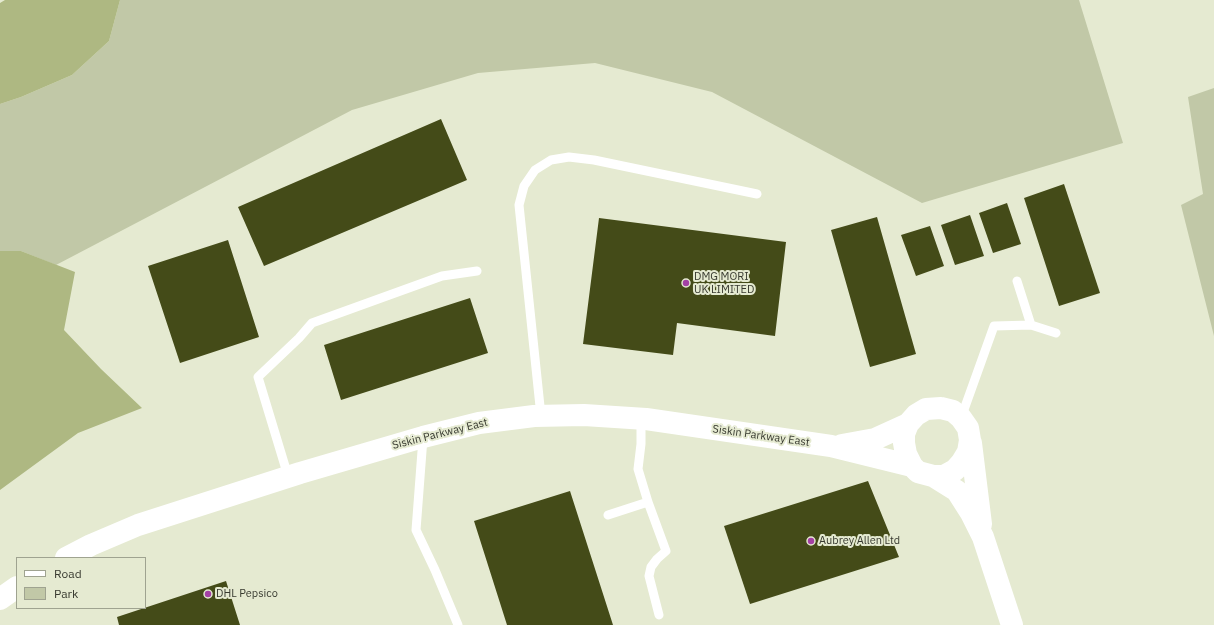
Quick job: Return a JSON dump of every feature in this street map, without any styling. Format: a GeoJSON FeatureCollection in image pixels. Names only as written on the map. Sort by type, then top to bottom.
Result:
{"type":"FeatureCollection","features":[{"type":"Feature","properties":{"kind":"street"},"geometry":{"type":"LineString","coordinates":[[970,440],[968,452],[955,470],[944,476],[933,476],[918,472],[912,466],[906,454],[904,434],[908,424],[916,415],[926,409],[941,408],[952,411],[962,418],[968,428],[970,440],[983,537]]}},
{"type":"Feature","properties":{"kind":"street","name":"Siskin Parkway East"},"geometry":{"type":"LineString","coordinates":[[68,557],[91,545],[138,525],[288,476],[423,436],[479,423],[541,416],[584,415],[641,419],[831,446],[912,466]]}},
{"type":"Feature","properties":{"kind":"street","name":"Siskin Parkway East"},"geometry":{"type":"LineString","coordinates":[[831,446],[875,439],[908,424]]}},
{"type":"Feature","properties":{"kind":"street"},"geometry":{"type":"LineString","coordinates":[[933,476],[957,491],[971,513],[983,537],[1012,625]]}},
{"type":"Feature","properties":{"kind":"street"},"geometry":{"type":"LineString","coordinates":[[0,600],[16,588]]}},
{"type":"Feature","properties":{"kind":"lane"},"geometry":{"type":"LineString","coordinates":[[541,416],[519,205],[524,186],[535,170],[551,160],[569,157],[594,160],[758,194]]}},
{"type":"Feature","properties":{"kind":"lane"},"geometry":{"type":"LineString","coordinates":[[288,476],[258,377],[299,338],[312,323],[442,276],[477,271]]}},
{"type":"Feature","properties":{"kind":"lane"},"geometry":{"type":"LineString","coordinates":[[1017,281],[1031,325]]}},
{"type":"Feature","properties":{"kind":"lane"},"geometry":{"type":"LineString","coordinates":[[962,418],[994,326],[1031,325],[1056,333]]}},
{"type":"Feature","properties":{"kind":"lane"},"geometry":{"type":"LineString","coordinates":[[641,419],[641,444],[638,468],[648,502],[666,551],[651,567],[649,576],[659,615]]}},
{"type":"Feature","properties":{"kind":"lane"},"geometry":{"type":"LineString","coordinates":[[423,436],[416,530],[435,570],[458,625]]}},
{"type":"Feature","properties":{"kind":"lane"},"geometry":{"type":"LineString","coordinates":[[608,515],[648,502]]}},
{"type":"Feature","properties":{"kind":"green space"},"geometry":{"type":"Polygon","coordinates":[[[5,0],[120,0],[109,41],[72,75],[21,97],[0,104],[0,3],[5,0]]]}},
{"type":"Feature","properties":{"kind":"green space"},"geometry":{"type":"Polygon","coordinates":[[[120,0],[1079,0],[1123,143],[922,203],[712,92],[595,63],[478,73],[352,110],[56,265],[21,251],[0,251],[0,104],[21,97],[72,75],[109,41],[120,0]]]}},
{"type":"Feature","properties":{"kind":"green space"},"geometry":{"type":"Polygon","coordinates":[[[1214,88],[1214,336],[1181,205],[1203,194],[1188,97],[1214,88]]]}},
{"type":"Feature","properties":{"kind":"green space"},"geometry":{"type":"Polygon","coordinates":[[[0,251],[21,251],[75,272],[64,330],[101,369],[142,408],[78,433],[0,490],[0,251]]]}},
{"type":"Feature","properties":{"kind":"building"},"geometry":{"type":"Polygon","coordinates":[[[441,119],[467,180],[264,266],[238,207],[441,119]]]}},
{"type":"Feature","properties":{"kind":"building"},"geometry":{"type":"Polygon","coordinates":[[[1064,184],[1100,293],[1059,306],[1024,198],[1064,184]]]}},
{"type":"Feature","properties":{"kind":"building"},"geometry":{"type":"Polygon","coordinates":[[[1007,203],[1021,244],[993,253],[979,213],[1007,203]]]}},
{"type":"Feature","properties":{"kind":"building"},"geometry":{"type":"Polygon","coordinates":[[[970,215],[984,256],[955,265],[941,225],[970,215]]]}},
{"type":"Feature","properties":{"kind":"building"},"geometry":{"type":"Polygon","coordinates":[[[877,217],[916,354],[870,367],[831,230],[877,217]]]}},
{"type":"Feature","properties":{"kind":"building","name":"DMG MORI UK LIMITED"},"geometry":{"type":"Polygon","coordinates":[[[599,218],[786,242],[775,336],[677,323],[673,355],[583,344],[599,218]]]}},
{"type":"Feature","properties":{"kind":"building"},"geometry":{"type":"Polygon","coordinates":[[[930,226],[944,266],[916,276],[901,235],[930,226]]]}},
{"type":"Feature","properties":{"kind":"building"},"geometry":{"type":"Polygon","coordinates":[[[228,240],[259,337],[180,363],[148,266],[228,240]]]}},
{"type":"Feature","properties":{"kind":"building"},"geometry":{"type":"Polygon","coordinates":[[[470,298],[488,353],[341,400],[324,345],[470,298]]]}},
{"type":"Feature","properties":{"kind":"building","name":"Aubrey Allen Ltd"},"geometry":{"type":"Polygon","coordinates":[[[868,481],[899,557],[750,604],[724,526],[868,481]]]}},
{"type":"Feature","properties":{"kind":"building"},"geometry":{"type":"Polygon","coordinates":[[[570,491],[613,625],[507,625],[474,521],[570,491]]]}},
{"type":"Feature","properties":{"kind":"building","name":"DHL Pepsico"},"geometry":{"type":"Polygon","coordinates":[[[226,581],[240,625],[119,625],[117,617],[141,609],[146,609],[146,607],[226,581]]]}},
{"type":"Feature","properties":{"kind":"place","name":"DMG MORI UK LIMITED"},"geometry":{"type":"Point","coordinates":[686,283]}},
{"type":"Feature","properties":{"kind":"place","name":"Aubrey Allen Ltd"},"geometry":{"type":"Point","coordinates":[811,541]}},
{"type":"Feature","properties":{"kind":"place","name":"DHL Pepsico"},"geometry":{"type":"Point","coordinates":[208,594]}}]}
